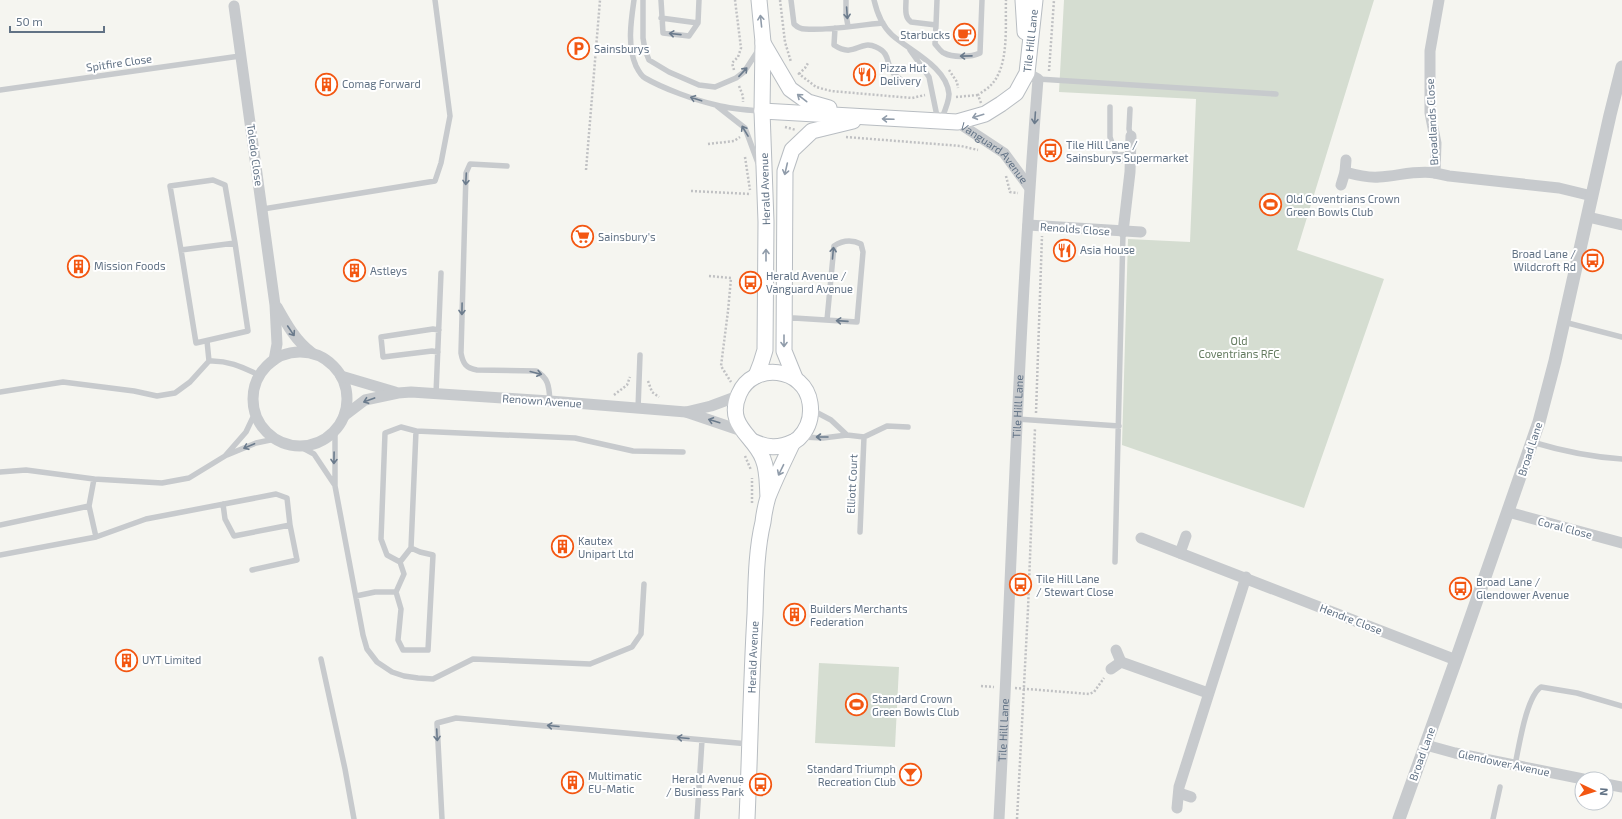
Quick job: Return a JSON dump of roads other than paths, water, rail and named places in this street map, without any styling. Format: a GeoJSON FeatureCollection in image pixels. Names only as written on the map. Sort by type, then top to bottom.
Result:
{"type":"FeatureCollection","features":[{"type":"Feature","properties":{"kind":"main road","name":"Herald Avenue"},"geometry":{"type":"LineString","coordinates":[[758,0],[763,42],[762,111],[766,222],[764,350],[762,363],[756,376],[745,384],[738,396],[736,414],[747,436],[758,449],[767,471],[768,497]]}},
{"type":"Feature","properties":{"kind":"main road"},"geometry":{"type":"LineString","coordinates":[[1023,0],[1038,78]]}},
{"type":"Feature","properties":{"kind":"main road","name":"Tile Hill Lane"},"geometry":{"type":"LineString","coordinates":[[1035,0],[1038,78]]}},
{"type":"Feature","properties":{"kind":"main road"},"geometry":{"type":"LineString","coordinates":[[763,42],[790,88],[808,102],[865,118]]}},
{"type":"Feature","properties":{"kind":"main road","name":"Vanguard Avenue"},"geometry":{"type":"LineString","coordinates":[[865,118],[957,122],[985,114],[1038,78]]}},
{"type":"Feature","properties":{"kind":"main road"},"geometry":{"type":"LineString","coordinates":[[762,111],[865,118]]}},
{"type":"Feature","properties":{"kind":"main road","name":"Herald Avenue"},"geometry":{"type":"LineString","coordinates":[[747,819],[752,658],[757,569],[762,524],[768,497],[796,440],[808,425],[811,410],[807,392],[804,386],[795,378],[784,351],[785,171],[792,150],[812,131],[865,118]]}},
{"type":"Feature","properties":{"kind":"main road"},"geometry":{"type":"LineString","coordinates":[[756,376],[771,372],[788,374],[795,378]]}},
{"type":"Feature","properties":{"kind":"main road"},"geometry":{"type":"LineString","coordinates":[[747,436],[762,446],[772,448],[783,446],[796,440]]}},
{"type":"Feature","properties":{"kind":"street","name":"Broadlands Close"},"geometry":{"type":"LineString","coordinates":[[1435,173],[1436,143],[1430,113],[1430,51],[1439,0]]}},
{"type":"Feature","properties":{"kind":"street","name":"Toledo Close"},"geometry":{"type":"LineString","coordinates":[[233,3],[263,209],[275,305],[277,344],[274,360]]}},
{"type":"Feature","properties":{"kind":"street","name":"Broad Lane"},"geometry":{"type":"LineString","coordinates":[[1399,819],[1532,442],[1553,369],[1622,67]]}},
{"type":"Feature","properties":{"kind":"street","name":"Tile Hill Lane"},"geometry":{"type":"LineString","coordinates":[[999,819],[1029,187],[1038,78]]}},
{"type":"Feature","properties":{"kind":"street","name":"Vanguard Avenue"},"geometry":{"type":"LineString","coordinates":[[957,122],[1004,153],[1029,187]]}},
{"type":"Feature","properties":{"kind":"street","name":"Renolds Close"},"geometry":{"type":"LineString","coordinates":[[1123,232],[1131,136]]}},
{"type":"Feature","properties":{"kind":"street"},"geometry":{"type":"LineString","coordinates":[[1117,158],[1130,158]]}},
{"type":"Feature","properties":{"kind":"street","name":"Broadlands Close"},"geometry":{"type":"LineString","coordinates":[[1341,185],[1346,166],[1364,176],[1377,178],[1426,172],[1449,176],[1559,188],[1592,196]]}},
{"type":"Feature","properties":{"kind":"street"},"geometry":{"type":"LineString","coordinates":[[1588,217],[1622,225]]}},
{"type":"Feature","properties":{"kind":"street","name":"Renolds Close"},"geometry":{"type":"LineString","coordinates":[[1028,225],[1141,232]]}},
{"type":"Feature","properties":{"kind":"street","name":"Toledo Close"},"geometry":{"type":"LineString","coordinates":[[275,305],[292,333],[312,354]]}},
{"type":"Feature","properties":{"kind":"street"},"geometry":{"type":"LineString","coordinates":[[299,352],[312,354],[329,362],[341,376],[346,389],[347,403],[344,416],[336,430],[325,439],[312,445],[298,446],[286,444],[275,439],[266,432],[260,423],[255,413],[253,400],[255,387],[259,375],[274,360],[286,354],[299,352]]}},
{"type":"Feature","properties":{"kind":"street","name":"Renown Avenue"},"geometry":{"type":"LineString","coordinates":[[341,376],[398,393]]}},
{"type":"Feature","properties":{"kind":"street","name":"Renown Avenue"},"geometry":{"type":"LineString","coordinates":[[344,416],[364,400],[398,393],[550,401],[686,412],[711,406],[738,396]]}},
{"type":"Feature","properties":{"kind":"street","name":"Renown Avenue"},"geometry":{"type":"LineString","coordinates":[[686,412],[747,436]]}},
{"type":"Feature","properties":{"kind":"street","name":"Coral Close"},"geometry":{"type":"LineString","coordinates":[[1508,512],[1622,543]]}},
{"type":"Feature","properties":{"kind":"street"},"geometry":{"type":"LineString","coordinates":[[1180,553],[1186,536]]}},
{"type":"Feature","properties":{"kind":"street","name":"Hendre Close"},"geometry":{"type":"LineString","coordinates":[[1141,538],[1246,577],[1456,660]]}},
{"type":"Feature","properties":{"kind":"street"},"geometry":{"type":"LineString","coordinates":[[1177,808],[1179,793],[1208,694],[1246,577]]}},
{"type":"Feature","properties":{"kind":"street"},"geometry":{"type":"LineString","coordinates":[[1116,650],[1121,662],[1208,694]]}},
{"type":"Feature","properties":{"kind":"street"},"geometry":{"type":"LineString","coordinates":[[1111,669],[1121,662]]}},
{"type":"Feature","properties":{"kind":"street","name":"Glendower Avenue"},"geometry":{"type":"LineString","coordinates":[[1426,745],[1455,753],[1574,777]]}},
{"type":"Feature","properties":{"kind":"street"},"geometry":{"type":"LineString","coordinates":[[1179,793],[1191,797]]}},
{"type":"Feature","properties":{"kind":"lane"},"geometry":{"type":"LineString","coordinates":[[263,209],[435,181],[441,163],[450,116],[435,0]]}},
{"type":"Feature","properties":{"kind":"lane"},"geometry":{"type":"LineString","coordinates":[[634,0],[631,53],[636,67],[644,77],[693,99],[743,110],[762,111]]}},
{"type":"Feature","properties":{"kind":"lane"},"geometry":{"type":"LineString","coordinates":[[643,0],[643,38],[645,50],[649,60],[669,72],[699,85],[715,87],[736,78],[744,72],[763,42]]}},
{"type":"Feature","properties":{"kind":"lane"},"geometry":{"type":"LineString","coordinates":[[661,0],[663,33],[689,36],[698,23],[699,0]]}},
{"type":"Feature","properties":{"kind":"lane"},"geometry":{"type":"LineString","coordinates":[[791,0],[794,24],[799,28],[835,28],[883,23]]}},
{"type":"Feature","properties":{"kind":"lane"},"geometry":{"type":"LineString","coordinates":[[846,0],[848,26]]}},
{"type":"Feature","properties":{"kind":"lane"},"geometry":{"type":"LineString","coordinates":[[874,0],[883,23],[892,35],[908,46],[941,74],[949,92],[940,121]]}},
{"type":"Feature","properties":{"kind":"lane"},"geometry":{"type":"LineString","coordinates":[[906,0],[906,14],[908,20],[911,22],[936,25]]}},
{"type":"Feature","properties":{"kind":"lane"},"geometry":{"type":"LineString","coordinates":[[937,0],[935,44],[944,53],[963,56],[975,56],[980,53],[982,0]]}},
{"type":"Feature","properties":{"kind":"lane"},"geometry":{"type":"LineString","coordinates":[[661,18],[698,23]]}},
{"type":"Feature","properties":{"kind":"lane"},"geometry":{"type":"LineString","coordinates":[[835,28],[834,46],[841,50],[848,51],[866,45],[877,47],[885,52],[893,74],[907,84]]}},
{"type":"Feature","properties":{"kind":"lane"},"geometry":{"type":"LineString","coordinates":[[908,46],[929,77],[940,121]]}},
{"type":"Feature","properties":{"kind":"lane","name":"Spitfire Close"},"geometry":{"type":"LineString","coordinates":[[0,90],[240,56]]}},
{"type":"Feature","properties":{"kind":"lane"},"geometry":{"type":"LineString","coordinates":[[1038,78],[1276,94]]}},
{"type":"Feature","properties":{"kind":"lane"},"geometry":{"type":"LineString","coordinates":[[716,105],[745,128],[765,180]]}},
{"type":"Feature","properties":{"kind":"lane"},"geometry":{"type":"LineString","coordinates":[[1110,107],[1110,138],[1117,158]]}},
{"type":"Feature","properties":{"kind":"lane"},"geometry":{"type":"LineString","coordinates":[[1130,109],[1129,129],[1131,136]]}},
{"type":"Feature","properties":{"kind":"lane"},"geometry":{"type":"LineString","coordinates":[[507,166],[470,164],[466,173],[461,353],[463,362],[469,368],[477,370],[536,371],[543,374],[548,382],[550,401]]}},
{"type":"Feature","properties":{"kind":"lane"},"geometry":{"type":"LineString","coordinates":[[213,180],[225,185],[235,243],[248,331],[196,343],[170,186],[213,180]]}},
{"type":"Feature","properties":{"kind":"lane"},"geometry":{"type":"LineString","coordinates":[[1115,562],[1123,232]]}},
{"type":"Feature","properties":{"kind":"lane"},"geometry":{"type":"LineString","coordinates":[[784,319],[857,322],[863,252],[861,244],[855,241],[841,242],[834,246],[827,320]]}},
{"type":"Feature","properties":{"kind":"lane"},"geometry":{"type":"LineString","coordinates":[[181,250],[235,243]]}},
{"type":"Feature","properties":{"kind":"lane"},"geometry":{"type":"LineString","coordinates":[[436,394],[441,273]]}},
{"type":"Feature","properties":{"kind":"lane"},"geometry":{"type":"LineString","coordinates":[[1564,322],[1622,337]]}},
{"type":"Feature","properties":{"kind":"lane"},"geometry":{"type":"LineString","coordinates":[[438,352],[432,351],[383,357],[381,337],[432,329],[439,330]]}},
{"type":"Feature","properties":{"kind":"lane"},"geometry":{"type":"LineString","coordinates":[[0,392],[63,382],[134,391],[157,396],[175,393],[190,382],[209,361],[207,341]]}},
{"type":"Feature","properties":{"kind":"lane"},"geometry":{"type":"LineString","coordinates":[[638,409],[640,355]]}},
{"type":"Feature","properties":{"kind":"lane"},"geometry":{"type":"LineString","coordinates":[[209,361],[221,361],[237,365],[259,375]]}},
{"type":"Feature","properties":{"kind":"lane"},"geometry":{"type":"LineString","coordinates":[[811,410],[831,420],[847,435]]}},
{"type":"Feature","properties":{"kind":"lane"},"geometry":{"type":"LineString","coordinates":[[225,456],[246,432],[255,413]]}},
{"type":"Feature","properties":{"kind":"lane"},"geometry":{"type":"LineString","coordinates":[[1017,419],[1119,426]]}},
{"type":"Feature","properties":{"kind":"lane"},"geometry":{"type":"LineString","coordinates":[[796,440],[808,437],[823,438],[847,435],[864,437],[887,426],[908,427]]}},
{"type":"Feature","properties":{"kind":"lane"},"geometry":{"type":"LineString","coordinates":[[411,548],[432,555],[428,650],[403,650],[398,640],[401,609],[396,592],[404,574],[400,562],[387,555],[380,540],[385,432],[401,427],[416,431],[574,438],[633,451],[683,452]]}},
{"type":"Feature","properties":{"kind":"lane"},"geometry":{"type":"LineString","coordinates":[[336,430],[335,486],[367,649],[377,662],[392,672],[404,676],[433,679],[473,659],[590,664],[632,647],[641,634],[644,584]]}},
{"type":"Feature","properties":{"kind":"lane"},"geometry":{"type":"LineString","coordinates":[[400,562],[411,548],[416,431]]}},
{"type":"Feature","properties":{"kind":"lane","name":"Elliott Court"},"geometry":{"type":"LineString","coordinates":[[860,532],[864,437]]}},
{"type":"Feature","properties":{"kind":"lane"},"geometry":{"type":"LineString","coordinates":[[0,472],[26,470],[94,479],[162,483],[189,478],[225,456],[256,443],[275,439]]}},
{"type":"Feature","properties":{"kind":"lane"},"geometry":{"type":"LineString","coordinates":[[1532,442],[1592,457],[1622,459]]}},
{"type":"Feature","properties":{"kind":"lane"},"geometry":{"type":"LineString","coordinates":[[298,446],[314,454],[324,467],[335,486]]}},
{"type":"Feature","properties":{"kind":"lane"},"geometry":{"type":"LineString","coordinates":[[94,479],[89,506],[96,537]]}},
{"type":"Feature","properties":{"kind":"lane"},"geometry":{"type":"LineString","coordinates":[[0,556],[96,537],[146,519],[276,494],[288,498],[290,525],[297,560],[252,570]]}},
{"type":"Feature","properties":{"kind":"lane"},"geometry":{"type":"LineString","coordinates":[[223,504],[225,519],[234,536],[290,525]]}},
{"type":"Feature","properties":{"kind":"lane"},"geometry":{"type":"LineString","coordinates":[[0,525],[89,506]]}},
{"type":"Feature","properties":{"kind":"lane"},"geometry":{"type":"LineString","coordinates":[[356,596],[375,592],[396,592]]}},
{"type":"Feature","properties":{"kind":"lane"},"geometry":{"type":"LineString","coordinates":[[321,659],[345,769],[354,819]]}},
{"type":"Feature","properties":{"kind":"lane"},"geometry":{"type":"LineString","coordinates":[[1515,765],[1526,716],[1535,693],[1541,687],[1577,693],[1622,706]]}},
{"type":"Feature","properties":{"kind":"lane"},"geometry":{"type":"LineString","coordinates":[[442,819],[437,724],[456,718],[750,744]]}},
{"type":"Feature","properties":{"kind":"lane"},"geometry":{"type":"LineString","coordinates":[[698,819],[702,740]]}},
{"type":"Feature","properties":{"kind":"lane"},"geometry":{"type":"LineString","coordinates":[[1493,819],[1500,786]]}},
{"type":"Feature","properties":{"kind":"place","name":"Starbucks"},"geometry":{"type":"Point","coordinates":[965,35]}},
{"type":"Feature","properties":{"kind":"place","name":"Sainsburys"},"geometry":{"type":"Point","coordinates":[579,49]}},
{"type":"Feature","properties":{"kind":"place","name":"Pizza Hut Delivery"},"geometry":{"type":"Point","coordinates":[865,74]}},
{"type":"Feature","properties":{"kind":"place","name":"Comag Forward"},"geometry":{"type":"Point","coordinates":[327,84]}},
{"type":"Feature","properties":{"kind":"place","name":"Tile Hill Lane / Sainsburys Supermarket"},"geometry":{"type":"Point","coordinates":[1051,151]}},
{"type":"Feature","properties":{"kind":"place","name":"Old Coventrians Crown Green Bowls Club"},"geometry":{"type":"Point","coordinates":[1271,205]}},
{"type":"Feature","properties":{"kind":"place","name":"Sainsbury's"},"geometry":{"type":"Point","coordinates":[583,237]}},
{"type":"Feature","properties":{"kind":"place","name":"Asia House"},"geometry":{"type":"Point","coordinates":[1065,250]}},
{"type":"Feature","properties":{"kind":"place","name":"Broad Lane / Wildcroft Rd"},"geometry":{"type":"Point","coordinates":[1592,260]}},
{"type":"Feature","properties":{"kind":"place","name":"Mission Foods"},"geometry":{"type":"Point","coordinates":[78,266]}},
{"type":"Feature","properties":{"kind":"place","name":"Astleys"},"geometry":{"type":"Point","coordinates":[355,271]}},
{"type":"Feature","properties":{"kind":"place","name":"Herald Avenue / Vanguard Avenue"},"geometry":{"type":"Point","coordinates":[751,282]}},
{"type":"Feature","properties":{"kind":"place","name":"Kautex Unipart Ltd"},"geometry":{"type":"Point","coordinates":[563,547]}},
{"type":"Feature","properties":{"kind":"place","name":"Tile Hill Lane / Stewart Close"},"geometry":{"type":"Point","coordinates":[1021,585]}},
{"type":"Feature","properties":{"kind":"place","name":"Broad Lane / Glendower Avenue"},"geometry":{"type":"Point","coordinates":[1460,588]}},
{"type":"Feature","properties":{"kind":"place","name":"Builders Merchants Federation"},"geometry":{"type":"Point","coordinates":[795,615]}},
{"type":"Feature","properties":{"kind":"place","name":"UYT Limited"},"geometry":{"type":"Point","coordinates":[126,660]}},
{"type":"Feature","properties":{"kind":"place","name":"Standard Crown Green Bowls Club"},"geometry":{"type":"Point","coordinates":[857,705]}},
{"type":"Feature","properties":{"kind":"place","name":"Standard Triumph Recreation Club"},"geometry":{"type":"Point","coordinates":[911,775]}},
{"type":"Feature","properties":{"kind":"place","name":"Multimatic EU-Matic"},"geometry":{"type":"Point","coordinates":[572,782]}},
{"type":"Feature","properties":{"kind":"place","name":"Herald Avenue / Business Park"},"geometry":{"type":"Point","coordinates":[760,785]}},
{"type":"Feature","properties":{"kind":"park label","name":"Old Coventrians RFC"},"geometry":{"type":"Point","coordinates":[1239,347]}}]}
